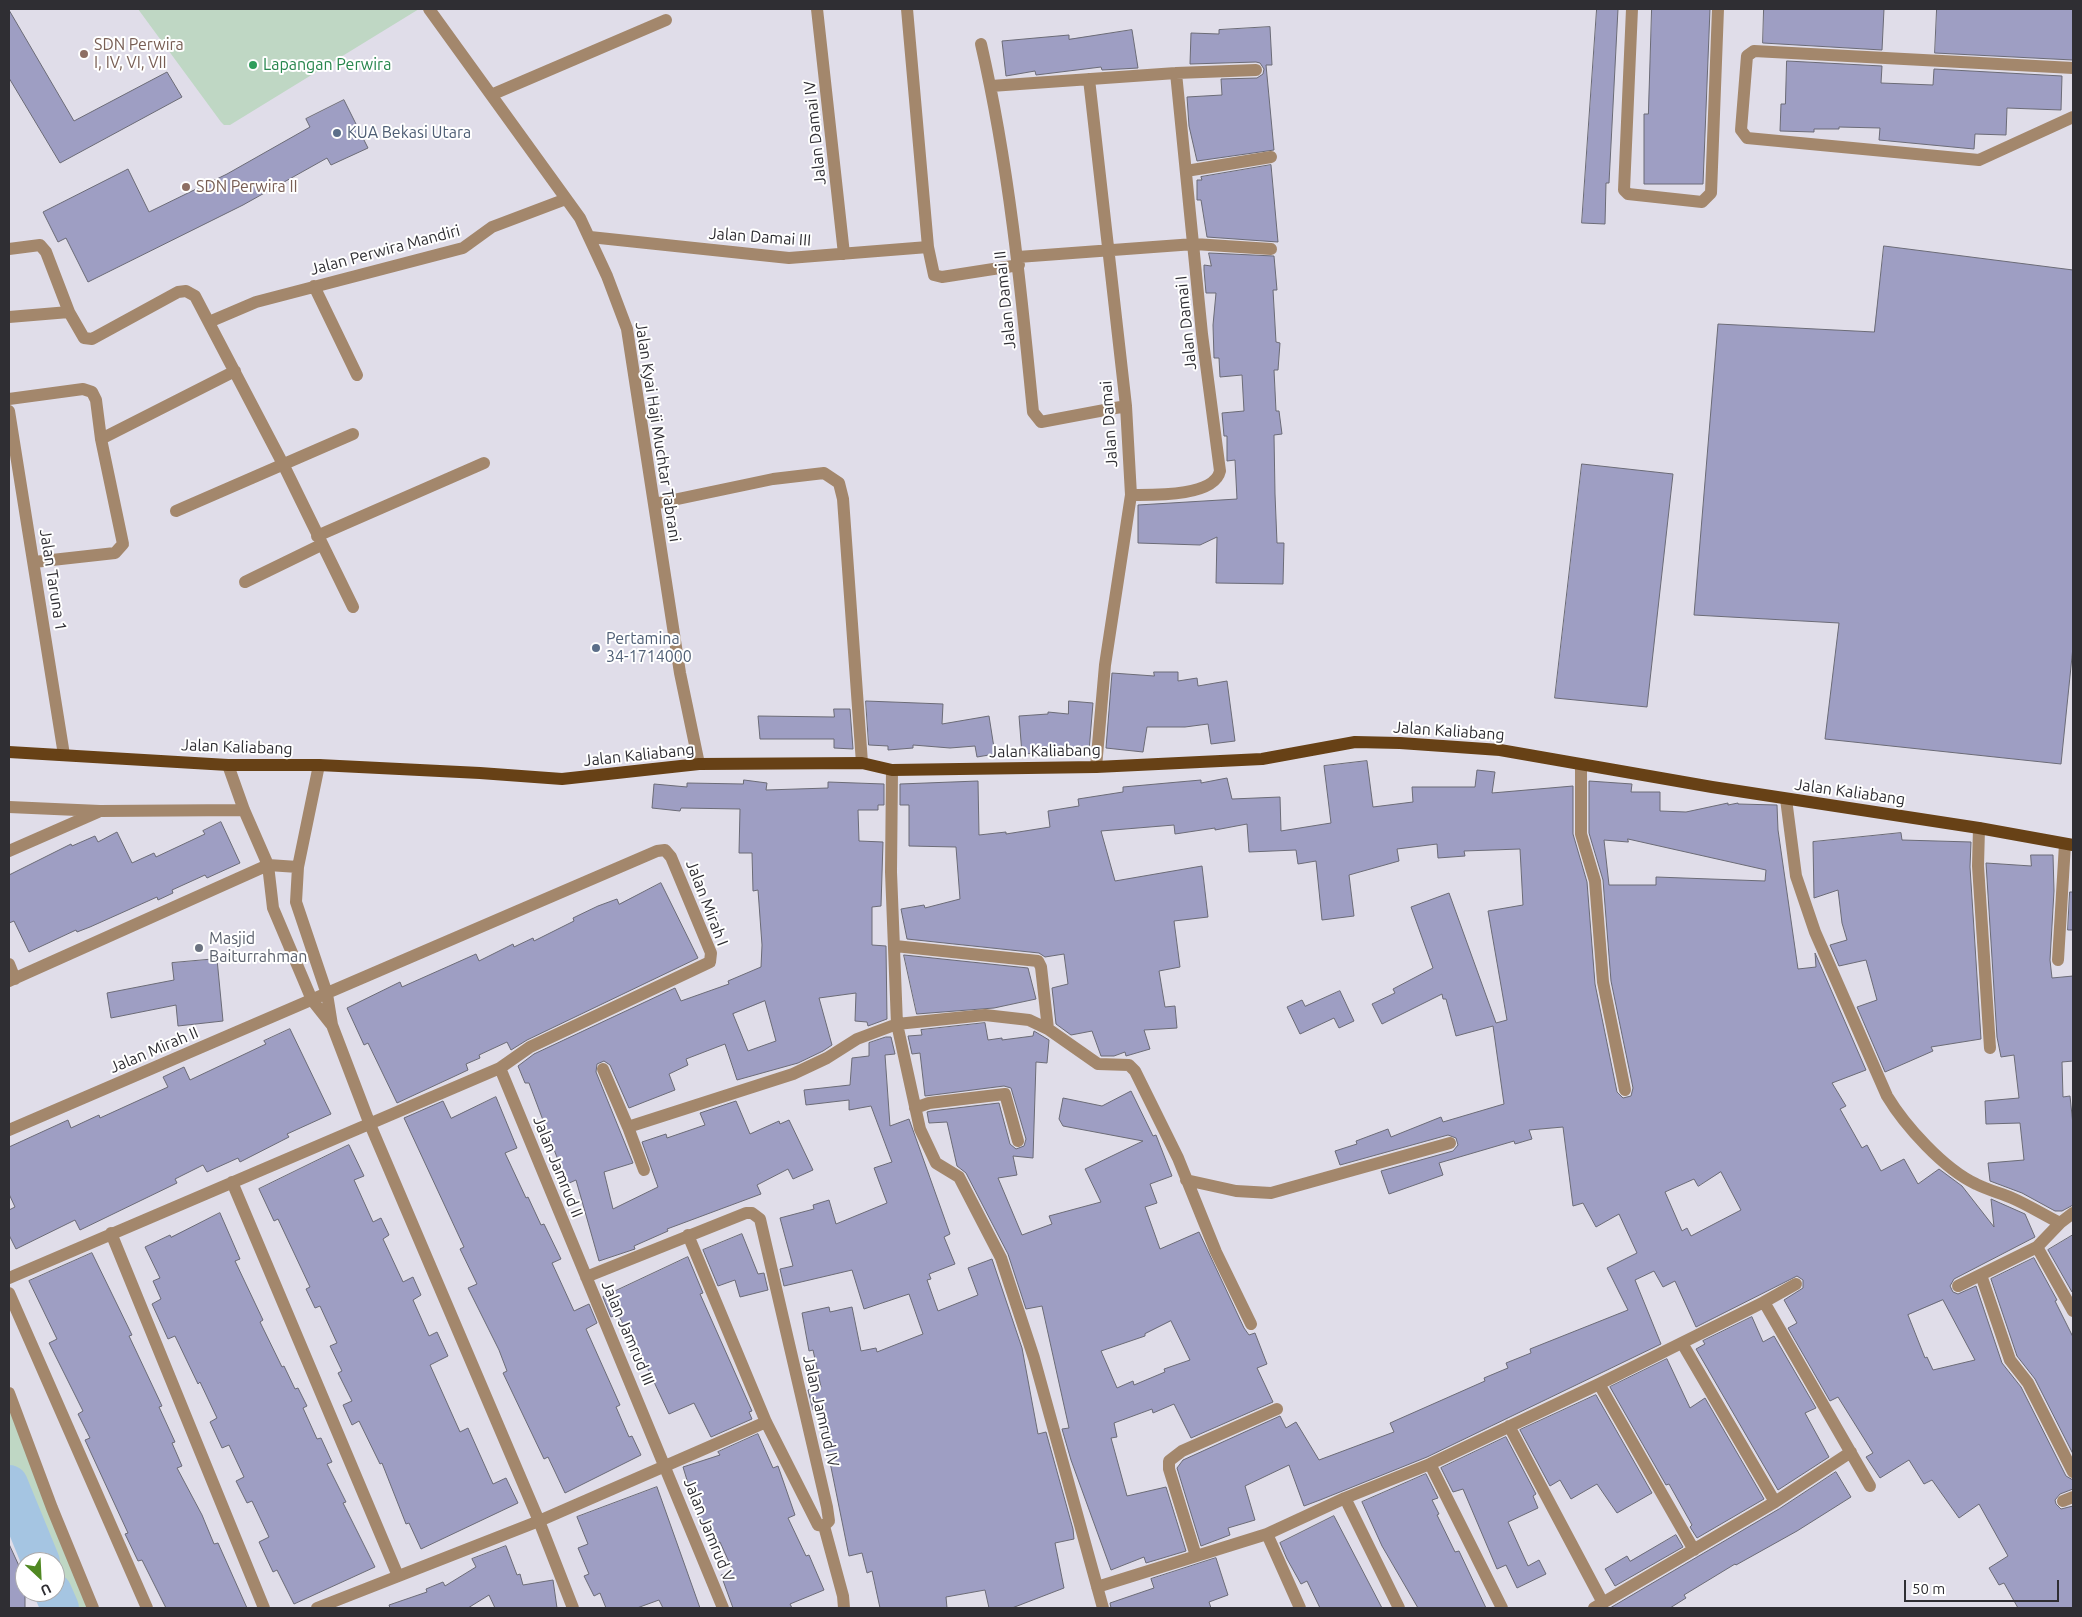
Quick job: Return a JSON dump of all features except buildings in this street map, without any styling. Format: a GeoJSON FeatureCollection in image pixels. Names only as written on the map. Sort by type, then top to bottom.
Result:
{"type":"FeatureCollection","features":[{"type":"Feature","properties":{"kind":"main road","name":"Jalan Kaliabang"},"geometry":{"type":"LineString","coordinates":[[9,752],[228,765],[319,765],[480,772],[562,779],[700,764],[862,763],[892,770],[1096,767],[1262,759],[1355,742],[1500,750],[1786,799],[1979,828],[2069,845]]}},
{"type":"Feature","properties":{"kind":"street","name":"Jalan Kyai Haji Muchtar Tabrani"},"geometry":{"type":"LineString","coordinates":[[429,9],[566,199],[590,237],[608,276],[627,329],[680,673],[700,764]]}},
{"type":"Feature","properties":{"kind":"street","name":"Jalan Damai IV"},"geometry":{"type":"LineString","coordinates":[[818,9],[844,254]]}},
{"type":"Feature","properties":{"kind":"street"},"geometry":{"type":"LineString","coordinates":[[907,9],[928,247],[934,275],[942,277],[1018,261],[1108,250],[1194,244],[1272,249]]}},
{"type":"Feature","properties":{"kind":"street"},"geometry":{"type":"LineString","coordinates":[[1632,9],[1624,190],[1628,194],[1702,202],[1711,193],[1718,9]]}},
{"type":"Feature","properties":{"kind":"street"},"geometry":{"type":"LineString","coordinates":[[491,95],[666,20]]}},
{"type":"Feature","properties":{"kind":"street","name":"Jalan Damai II"},"geometry":{"type":"LineString","coordinates":[[981,44],[991,86],[1018,261],[1033,412],[1041,422],[1126,406]]}},
{"type":"Feature","properties":{"kind":"street"},"geometry":{"type":"LineString","coordinates":[[2073,68],[1754,51],[1747,56],[1741,130],[1747,138],[1979,160],[2073,118]]}},
{"type":"Feature","properties":{"kind":"street"},"geometry":{"type":"LineString","coordinates":[[991,86],[1176,73],[1256,70]]}},
{"type":"Feature","properties":{"kind":"street","name":"Jalan Damai I"},"geometry":{"type":"LineString","coordinates":[[1131,495],[1164,494],[1193,490],[1212,484],[1219,478],[1220,471],[1202,334],[1176,73]]}},
{"type":"Feature","properties":{"kind":"street","name":"Jalan Damai"},"geometry":{"type":"LineString","coordinates":[[1089,79],[1126,406],[1131,495],[1105,665],[1096,767]]}},
{"type":"Feature","properties":{"kind":"street"},"geometry":{"type":"LineString","coordinates":[[2054,128],[2073,131]]}},
{"type":"Feature","properties":{"kind":"street"},"geometry":{"type":"LineString","coordinates":[[1186,171],[1271,156]]}},
{"type":"Feature","properties":{"kind":"street","name":"Jalan Perwira Mandiri"},"geometry":{"type":"LineString","coordinates":[[209,322],[256,302],[463,248],[492,227],[566,199]]}},
{"type":"Feature","properties":{"kind":"street","name":"Jalan Damai III"},"geometry":{"type":"LineString","coordinates":[[590,237],[789,258],[928,247]]}},
{"type":"Feature","properties":{"kind":"street"},"geometry":{"type":"LineString","coordinates":[[9,249],[40,244],[46,252],[69,312],[84,338],[92,339],[178,292],[186,291],[195,296],[284,466],[353,608]]}},
{"type":"Feature","properties":{"kind":"street"},"geometry":{"type":"LineString","coordinates":[[314,286],[357,375]]}},
{"type":"Feature","properties":{"kind":"street"},"geometry":{"type":"LineString","coordinates":[[9,317],[69,312]]}},
{"type":"Feature","properties":{"kind":"street"},"geometry":{"type":"LineString","coordinates":[[101,440],[235,371]]}},
{"type":"Feature","properties":{"kind":"street"},"geometry":{"type":"LineString","coordinates":[[9,399],[83,389],[92,392],[96,400],[101,440],[123,544],[115,553],[34,562]]}},
{"type":"Feature","properties":{"kind":"street","name":"Jalan Taruna 1"},"geometry":{"type":"LineString","coordinates":[[9,411],[64,755]]}},
{"type":"Feature","properties":{"kind":"street"},"geometry":{"type":"LineString","coordinates":[[176,512],[353,434]]}},
{"type":"Feature","properties":{"kind":"street"},"geometry":{"type":"LineString","coordinates":[[245,582],[319,541],[484,464]]}},
{"type":"Feature","properties":{"kind":"street"},"geometry":{"type":"LineString","coordinates":[[654,504],[773,479],[824,473],[839,483],[843,499],[862,763]]}},
{"type":"Feature","properties":{"kind":"street"},"geometry":{"type":"LineString","coordinates":[[228,765],[244,810],[268,865],[273,908],[312,1000],[332,1026]]}},
{"type":"Feature","properties":{"kind":"street"},"geometry":{"type":"LineString","coordinates":[[319,765],[298,867],[296,902],[326,994],[332,1026],[369,1122],[539,1521],[573,1608]]}},
{"type":"Feature","properties":{"kind":"street"},"geometry":{"type":"LineString","coordinates":[[1581,765],[1581,834],[1595,881],[1603,982],[1625,1090]]}},
{"type":"Feature","properties":{"kind":"street"},"geometry":{"type":"LineString","coordinates":[[892,770],[891,872],[897,1024],[915,1108],[930,1153],[936,1163],[959,1177],[1001,1258],[1034,1358],[1103,1608]]}},
{"type":"Feature","properties":{"kind":"street"},"geometry":{"type":"LineString","coordinates":[[1786,799],[1796,876],[1815,932],[1887,1096],[1898,1114],[1917,1137],[1975,1184],[2014,1198],[2060,1223]]}},
{"type":"Feature","properties":{"kind":"street"},"geometry":{"type":"LineString","coordinates":[[9,807],[100,811],[244,810]]}},
{"type":"Feature","properties":{"kind":"street"},"geometry":{"type":"LineString","coordinates":[[9,851],[100,811]]}},
{"type":"Feature","properties":{"kind":"street"},"geometry":{"type":"LineString","coordinates":[[1979,828],[1978,866],[1990,1048]]}},
{"type":"Feature","properties":{"kind":"street"},"geometry":{"type":"LineString","coordinates":[[2058,960],[2069,845]]}},
{"type":"Feature","properties":{"kind":"street","name":"Jalan Mirah I"},"geometry":{"type":"LineString","coordinates":[[9,1278],[369,1122],[500,1068],[530,1047],[710,962],[709,945],[671,857],[665,850],[657,851],[326,994]]}},
{"type":"Feature","properties":{"kind":"street"},"geometry":{"type":"LineString","coordinates":[[9,964],[12,980],[268,865],[298,867]]}},
{"type":"Feature","properties":{"kind":"street"},"geometry":{"type":"LineString","coordinates":[[894,946],[1038,961],[1041,967],[1048,1029]]}},
{"type":"Feature","properties":{"kind":"street","name":"Jalan Mirah II"},"geometry":{"type":"LineString","coordinates":[[9,1130],[326,994]]}},
{"type":"Feature","properties":{"kind":"street"},"geometry":{"type":"LineString","coordinates":[[628,1127],[793,1074],[827,1058],[857,1039],[897,1024],[994,1014],[1029,1020],[1048,1029],[1098,1064],[1130,1065],[1135,1071],[1186,1180],[1216,1252],[1252,1324]]}},
{"type":"Feature","properties":{"kind":"street","name":"Jalan Jamrud II"},"geometry":{"type":"LineString","coordinates":[[500,1068],[586,1278]]}},
{"type":"Feature","properties":{"kind":"street"},"geometry":{"type":"LineString","coordinates":[[603,1069],[644,1170]]}},
{"type":"Feature","properties":{"kind":"street"},"geometry":{"type":"LineString","coordinates":[[915,1108],[929,1103],[1005,1094],[1018,1142]]}},
{"type":"Feature","properties":{"kind":"street"},"geometry":{"type":"LineString","coordinates":[[1186,1180],[1236,1191],[1272,1194],[1450,1143]]}},
{"type":"Feature","properties":{"kind":"street"},"geometry":{"type":"LineString","coordinates":[[232,1182],[398,1576]]}},
{"type":"Feature","properties":{"kind":"street","name":"Jalan Jamrud III"},"geometry":{"type":"LineString","coordinates":[[665,1465],[586,1278],[746,1213],[752,1213],[760,1219]]}},
{"type":"Feature","properties":{"kind":"street"},"geometry":{"type":"LineString","coordinates":[[1958,1286],[2037,1247],[2060,1223],[2073,1213]]}},
{"type":"Feature","properties":{"kind":"street","name":"Jalan Jamrud IV"},"geometry":{"type":"LineString","coordinates":[[760,1219],[826,1507],[829,1521],[824,1526],[843,1596],[844,1608]]}},
{"type":"Feature","properties":{"kind":"street"},"geometry":{"type":"LineString","coordinates":[[111,1234],[264,1608]]}},
{"type":"Feature","properties":{"kind":"street"},"geometry":{"type":"LineString","coordinates":[[688,1235],[766,1422],[818,1525],[824,1526]]}},
{"type":"Feature","properties":{"kind":"street"},"geometry":{"type":"LineString","coordinates":[[2037,1247],[2073,1311]]}},
{"type":"Feature","properties":{"kind":"street"},"geometry":{"type":"LineString","coordinates":[[1981,1275],[2010,1360],[2028,1383],[2073,1472]]}},
{"type":"Feature","properties":{"kind":"street"},"geometry":{"type":"LineString","coordinates":[[1097,1587],[1267,1534],[1345,1498],[1430,1464],[1599,1384],[1764,1302],[1796,1284]]}},
{"type":"Feature","properties":{"kind":"street"},"geometry":{"type":"LineString","coordinates":[[9,1293],[147,1608]]}},
{"type":"Feature","properties":{"kind":"street"},"geometry":{"type":"LineString","coordinates":[[1764,1302],[1870,1486]]}},
{"type":"Feature","properties":{"kind":"street"},"geometry":{"type":"LineString","coordinates":[[1682,1342],[1775,1502]]}},
{"type":"Feature","properties":{"kind":"street"},"geometry":{"type":"LineString","coordinates":[[1599,1384],[1694,1550]]}},
{"type":"Feature","properties":{"kind":"street"},"geometry":{"type":"LineString","coordinates":[[9,1393],[52,1508],[93,1608]]}},
{"type":"Feature","properties":{"kind":"street"},"geometry":{"type":"LineString","coordinates":[[1196,1556],[1168,1469],[1169,1461],[1182,1451],[1277,1409]]}},
{"type":"Feature","properties":{"kind":"street"},"geometry":{"type":"LineString","coordinates":[[317,1608],[539,1521],[766,1422]]}},
{"type":"Feature","properties":{"kind":"street"},"geometry":{"type":"LineString","coordinates":[[1509,1426],[1599,1606],[1775,1502],[1851,1452]]}},
{"type":"Feature","properties":{"kind":"street"},"geometry":{"type":"LineString","coordinates":[[1430,1464],[1502,1608]]}},
{"type":"Feature","properties":{"kind":"street","name":"Jalan Jamrud V"},"geometry":{"type":"LineString","coordinates":[[665,1465],[723,1608]]}},
{"type":"Feature","properties":{"kind":"street"},"geometry":{"type":"LineString","coordinates":[[1345,1498],[1399,1608]]}},
{"type":"Feature","properties":{"kind":"street"},"geometry":{"type":"LineString","coordinates":[[1267,1534],[1300,1608]]}},
{"type":"Feature","properties":{"kind":"green space","name":"Lapangan Perwira"},"geometry":{"type":"Polygon","coordinates":[[[138,9],[419,9],[230,125],[224,125],[138,9]]]}},
{"type":"Feature","properties":{"kind":"green space"},"geometry":{"type":"Polygon","coordinates":[[[9,1393],[93,1608],[60,1608],[57,1602],[65,1602],[65,1552],[37,1552],[9,1484],[9,1393]]]}},
{"type":"Feature","properties":{"kind":"waterway"},"geometry":{"type":"LineString","coordinates":[[9,1484],[37,1552]]}},
{"type":"Feature","properties":{"kind":"waterway"},"geometry":{"type":"LineString","coordinates":[[57,1602],[60,1608]]}},
{"type":"Feature","properties":{"kind":"place","name":"SDN Perwira I, IV, VI, VII"},"geometry":{"type":"Point","coordinates":[84,54]}},
{"type":"Feature","properties":{"kind":"place","name":"Lapangan Perwira"},"geometry":{"type":"Point","coordinates":[253,65]}},
{"type":"Feature","properties":{"kind":"place","name":"KUA Bekasi Utara"},"geometry":{"type":"Point","coordinates":[337,133]}},
{"type":"Feature","properties":{"kind":"place","name":"SDN Perwira II"},"geometry":{"type":"Point","coordinates":[186,187]}},
{"type":"Feature","properties":{"kind":"place","name":"Pertamina 34-1714000"},"geometry":{"type":"Point","coordinates":[596,648]}},
{"type":"Feature","properties":{"kind":"place","name":"Masjid Baiturrahman"},"geometry":{"type":"Point","coordinates":[199,948]}}]}
